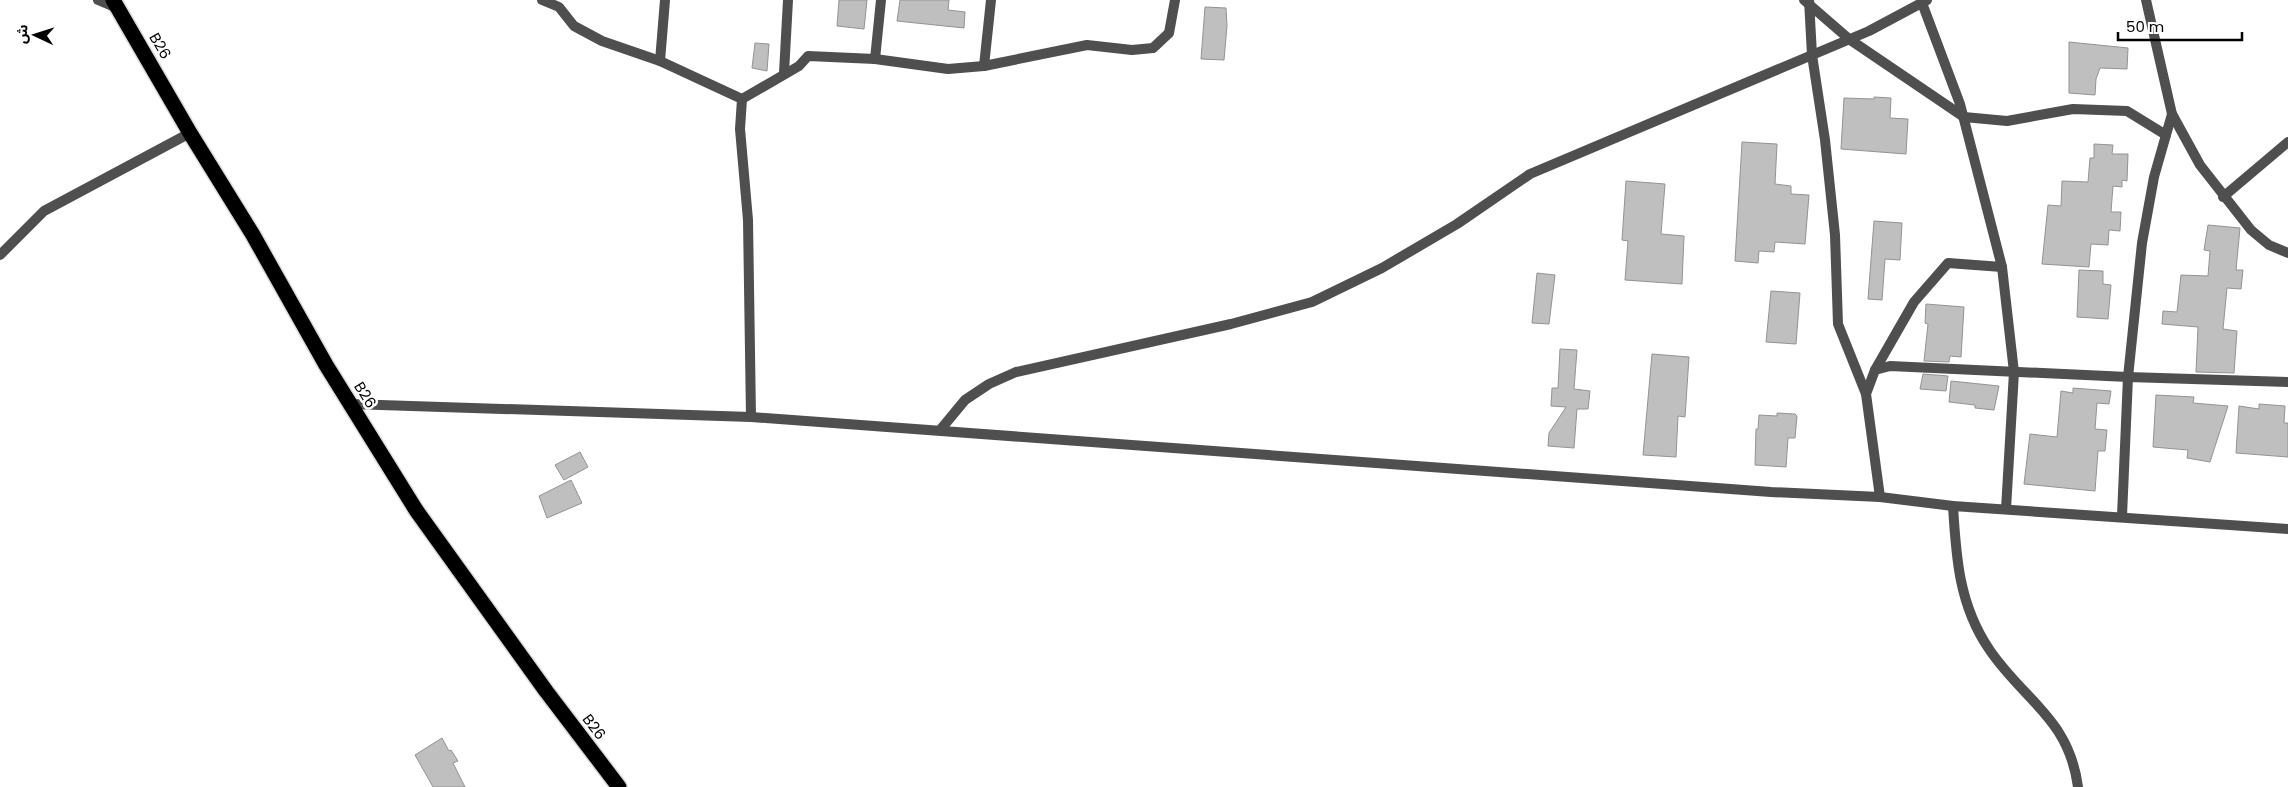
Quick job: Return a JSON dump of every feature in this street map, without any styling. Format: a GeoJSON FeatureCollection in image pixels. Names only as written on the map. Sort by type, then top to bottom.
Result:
{"type":"FeatureCollection","features":[{"type":"Feature","properties":{"kind":"highway","name":"B26"},"geometry":{"type":"LineString","coordinates":[[116,4],[190,133],[253,234],[326,365],[416,510],[541,684],[619,787]]}},
{"type":"Feature","properties":{"kind":"street"},"geometry":{"type":"LineString","coordinates":[[98,0],[116,4]]}},
{"type":"Feature","properties":{"kind":"street"},"geometry":{"type":"LineString","coordinates":[[542,0],[560,4],[574,26],[602,41],[660,61],[742,99]]}},
{"type":"Feature","properties":{"kind":"street"},"geometry":{"type":"LineString","coordinates":[[660,61],[665,0]]}},
{"type":"Feature","properties":{"kind":"street"},"geometry":{"type":"LineString","coordinates":[[784,73],[788,0]]}},
{"type":"Feature","properties":{"kind":"street"},"geometry":{"type":"LineString","coordinates":[[875,59],[882,0]]}},
{"type":"Feature","properties":{"kind":"street"},"geometry":{"type":"LineString","coordinates":[[984,66],[991,0]]}},
{"type":"Feature","properties":{"kind":"street"},"geometry":{"type":"LineString","coordinates":[[742,99],[799,66],[808,56],[875,59],[948,69],[984,66],[1087,45],[1132,50],[1153,48],[1168,33],[1175,0]]}},
{"type":"Feature","properties":{"kind":"street"},"geometry":{"type":"LineString","coordinates":[[2146,0],[2172,114],[2200,165],[2250,230],[2270,245],[2288,253]]}},
{"type":"Feature","properties":{"kind":"street"},"geometry":{"type":"LineString","coordinates":[[1807,1],[1849,40],[1964,117],[2007,121],[2073,109],[2127,110],[2166,136]]}},
{"type":"Feature","properties":{"kind":"street"},"geometry":{"type":"LineString","coordinates":[[1807,1],[1835,235],[1838,324],[1866,394],[1880,498]]}},
{"type":"Feature","properties":{"kind":"street"},"geometry":{"type":"LineString","coordinates":[[941,429],[965,400],[989,384],[1016,372],[1231,324],[1312,302],[1382,268],[1457,224],[1530,174],[1869,32],[1924,2],[1964,117],[2002,267],[2014,372],[2006,509]]}},
{"type":"Feature","properties":{"kind":"street"},"geometry":{"type":"LineString","coordinates":[[742,99],[740,129],[748,220],[751,417]]}},
{"type":"Feature","properties":{"kind":"street"},"geometry":{"type":"LineString","coordinates":[[2122,516],[2128,378],[2142,243],[2154,177],[2172,114]]}},
{"type":"Feature","properties":{"kind":"street"},"geometry":{"type":"LineString","coordinates":[[0,255],[44,211],[190,133]]}},
{"type":"Feature","properties":{"kind":"street"},"geometry":{"type":"LineString","coordinates":[[2223,197],[2288,142]]}},
{"type":"Feature","properties":{"kind":"street"},"geometry":{"type":"LineString","coordinates":[[1866,394],[1875,370],[1914,302],[1948,263],[2002,267]]}},
{"type":"Feature","properties":{"kind":"street"},"geometry":{"type":"LineString","coordinates":[[1875,370],[1890,366],[2128,378],[2288,382]]}},
{"type":"Feature","properties":{"kind":"street"},"geometry":{"type":"LineString","coordinates":[[350,404],[751,417],[941,429],[1771,492],[1880,498],[1953,506],[2122,516],[2288,529]]}},
{"type":"Feature","properties":{"kind":"street"},"geometry":{"type":"LineString","coordinates":[[1953,506],[1957,564],[1968,609],[1989,649],[2060,732],[2072,759],[2078,787]]}},
{"type":"Feature","properties":{"kind":"building"},"geometry":{"type":"Polygon","coordinates":[[[839,0],[867,0],[864,29],[837,26],[839,0]]]}},
{"type":"Feature","properties":{"kind":"building"},"geometry":{"type":"Polygon","coordinates":[[[900,0],[949,0],[948,10],[965,12],[964,28],[897,21],[900,0]]]}},
{"type":"Feature","properties":{"kind":"building"},"geometry":{"type":"Polygon","coordinates":[[[1205,7],[1226,8],[1227,26],[1224,60],[1201,59],[1205,7]]]}},
{"type":"Feature","properties":{"kind":"building"},"geometry":{"type":"Polygon","coordinates":[[[2069,42],[2128,48],[2127,69],[2100,68],[2096,79],[2095,95],[2069,93],[2069,42]]]}},
{"type":"Feature","properties":{"kind":"building"},"geometry":{"type":"Polygon","coordinates":[[[755,43],[769,44],[767,71],[752,68],[755,43]]]}},
{"type":"Feature","properties":{"kind":"building"},"geometry":{"type":"Polygon","coordinates":[[[1874,97],[1891,98],[1890,118],[1908,119],[1906,154],[1841,149],[1844,98],[1874,99],[1874,97]]]}},
{"type":"Feature","properties":{"kind":"building"},"geometry":{"type":"Polygon","coordinates":[[[1742,142],[1777,144],[1775,184],[1791,186],[1791,194],[1809,195],[1805,244],[1775,242],[1774,252],[1759,251],[1758,263],[1735,261],[1742,142]]]}},
{"type":"Feature","properties":{"kind":"building"},"geometry":{"type":"Polygon","coordinates":[[[2094,144],[2113,145],[2112,154],[2128,154],[2127,181],[2122,180],[2122,187],[2113,186],[2111,212],[2121,212],[2120,231],[2109,230],[2108,245],[2091,244],[2089,267],[2042,264],[2048,205],[2061,206],[2062,181],[2088,182],[2090,158],[2094,158],[2094,144]]]}},
{"type":"Feature","properties":{"kind":"building"},"geometry":{"type":"Polygon","coordinates":[[[1626,181],[1665,184],[1661,234],[1684,236],[1682,284],[1625,280],[1628,241],[1622,240],[1626,181]]]}},
{"type":"Feature","properties":{"kind":"building"},"geometry":{"type":"Polygon","coordinates":[[[1874,221],[1902,223],[1900,260],[1885,259],[1882,300],[1868,299],[1874,221]]]}},
{"type":"Feature","properties":{"kind":"building"},"geometry":{"type":"Polygon","coordinates":[[[2208,225],[2240,228],[2236,270],[2243,270],[2241,289],[2227,288],[2223,329],[2237,331],[2234,373],[2196,372],[2198,327],[2162,324],[2163,311],[2177,312],[2181,275],[2208,276],[2210,251],[2204,250],[2208,225]]]}},
{"type":"Feature","properties":{"kind":"building"},"geometry":{"type":"Polygon","coordinates":[[[2079,270],[2103,271],[2103,284],[2111,285],[2108,319],[2077,317],[2079,270]]]}},
{"type":"Feature","properties":{"kind":"building"},"geometry":{"type":"Polygon","coordinates":[[[1537,273],[1555,275],[1549,324],[1532,323],[1537,273]]]}},
{"type":"Feature","properties":{"kind":"building"},"geometry":{"type":"Polygon","coordinates":[[[1771,291],[1800,293],[1796,344],[1766,342],[1771,291]]]}},
{"type":"Feature","properties":{"kind":"building"},"geometry":{"type":"Polygon","coordinates":[[[1926,304],[1964,307],[1961,357],[1950,356],[1949,362],[1924,361],[1928,324],[1925,323],[1926,304]]]}},
{"type":"Feature","properties":{"kind":"building"},"geometry":{"type":"Polygon","coordinates":[[[1560,349],[1577,350],[1574,389],[1590,391],[1588,409],[1577,409],[1574,448],[1548,446],[1549,433],[1566,407],[1551,406],[1552,388],[1558,388],[1560,349]]]}},
{"type":"Feature","properties":{"kind":"building"},"geometry":{"type":"Polygon","coordinates":[[[1652,354],[1689,357],[1685,417],[1678,416],[1676,457],[1643,455],[1652,354]]]}},
{"type":"Feature","properties":{"kind":"building"},"geometry":{"type":"Polygon","coordinates":[[[1923,374],[1948,376],[1946,391],[1920,389],[1923,374]]]}},
{"type":"Feature","properties":{"kind":"building"},"geometry":{"type":"Polygon","coordinates":[[[1951,381],[1999,386],[1994,410],[1975,408],[1975,405],[1949,402],[1951,381]]]}},
{"type":"Feature","properties":{"kind":"building"},"geometry":{"type":"Polygon","coordinates":[[[2073,388],[2111,391],[2109,404],[2097,403],[2095,429],[2107,430],[2105,451],[2098,451],[2095,491],[2024,484],[2030,434],[2057,437],[2061,391],[2073,393],[2073,388]]]}},
{"type":"Feature","properties":{"kind":"building"},"geometry":{"type":"Polygon","coordinates":[[[2156,395],[2194,397],[2193,403],[2228,406],[2210,462],[2187,458],[2188,450],[2153,447],[2156,395]]]}},
{"type":"Feature","properties":{"kind":"building"},"geometry":{"type":"Polygon","coordinates":[[[2259,404],[2285,406],[2284,423],[2288,423],[2288,457],[2236,453],[2239,406],[2259,409],[2259,404]]]}},
{"type":"Feature","properties":{"kind":"building"},"geometry":{"type":"Polygon","coordinates":[[[1777,413],[1795,414],[1797,416],[1795,438],[1788,438],[1786,467],[1755,465],[1756,429],[1758,429],[1759,415],[1777,416],[1777,413]]]}},
{"type":"Feature","properties":{"kind":"building"},"geometry":{"type":"Polygon","coordinates":[[[580,452],[588,467],[564,480],[555,465],[580,452]]]}},
{"type":"Feature","properties":{"kind":"building"},"geometry":{"type":"Polygon","coordinates":[[[571,480],[582,503],[547,518],[539,496],[571,480]]]}},
{"type":"Feature","properties":{"kind":"building"},"geometry":{"type":"Polygon","coordinates":[[[442,738],[449,751],[451,750],[458,761],[453,763],[465,787],[433,787],[415,755],[442,738]]]}}]}
